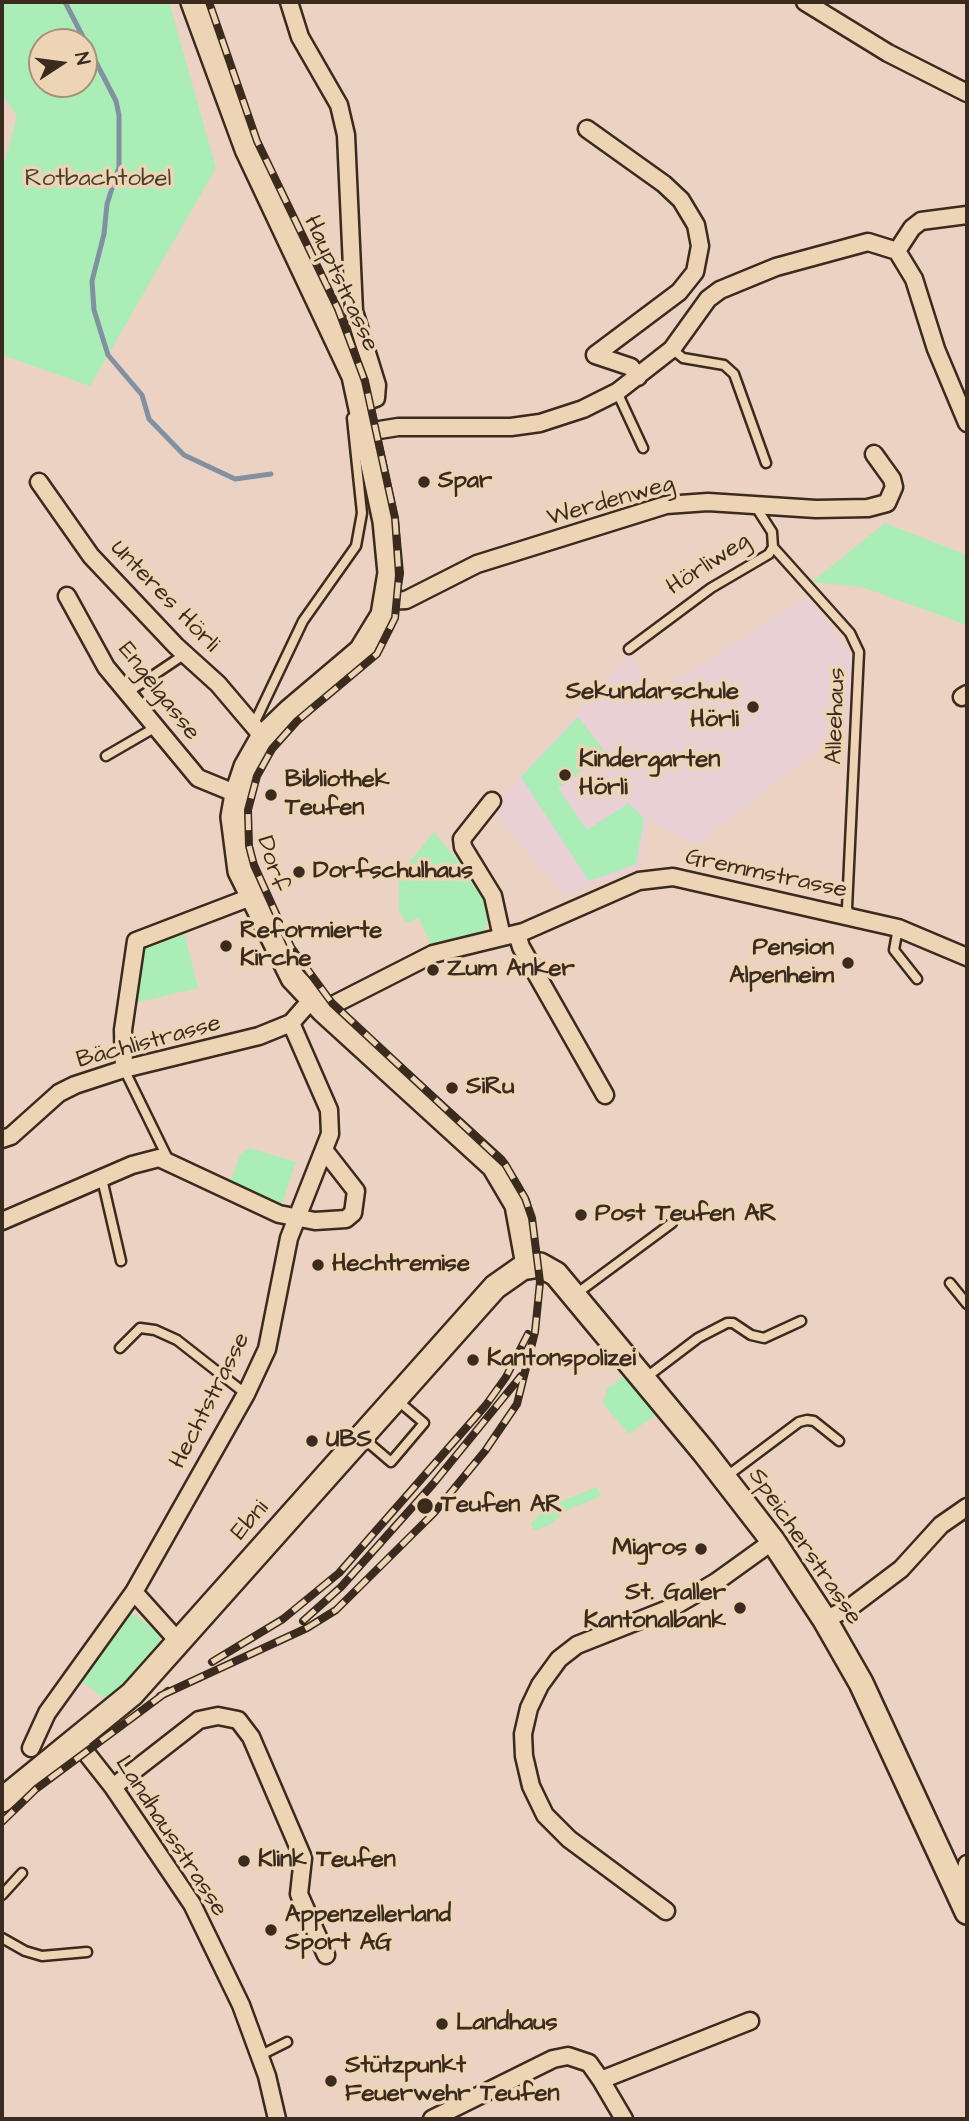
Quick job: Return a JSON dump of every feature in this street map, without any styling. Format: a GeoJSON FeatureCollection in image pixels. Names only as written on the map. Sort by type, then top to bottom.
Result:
{"type":"FeatureCollection","features":[{"type":"Feature","properties":{"kind":"main road","name":"Hauptstrasse"},"geometry":{"type":"LineString","coordinates":[[193,2],[247,149],[354,376],[385,521],[390,573],[386,605]]}},
{"type":"Feature","properties":{"kind":"main road","name":"Dorf"},"geometry":{"type":"LineString","coordinates":[[386,605],[361,651],[289,712],[258,733],[237,793],[234,838],[240,871],[293,978],[494,1166],[517,1205],[528,1265]]}},
{"type":"Feature","properties":{"kind":"main road","name":"Speicherstrasse"},"geometry":{"type":"LineString","coordinates":[[528,1265],[550,1268],[574,1295],[773,1541],[825,1620],[861,1683],[967,1912]]}},
{"type":"Feature","properties":{"kind":"main road","name":"Ebni"},"geometry":{"type":"LineString","coordinates":[[2,1800],[132,1694],[495,1287],[528,1265]]}},
{"type":"Feature","properties":{"kind":"street"},"geometry":{"type":"LineString","coordinates":[[289,2],[300,37],[339,105],[346,135],[354,311],[377,384],[376,398],[361,403]]}},
{"type":"Feature","properties":{"kind":"street"},"geometry":{"type":"LineString","coordinates":[[805,2],[888,53],[967,93]]}},
{"type":"Feature","properties":{"kind":"street"},"geometry":{"type":"LineString","coordinates":[[587,129],[664,184],[681,200],[696,225],[699,246],[695,272],[679,292],[595,355],[631,367],[638,377]]}},
{"type":"Feature","properties":{"kind":"street"},"geometry":{"type":"LineString","coordinates":[[897,251],[912,228],[921,221],[967,215]]}},
{"type":"Feature","properties":{"kind":"street"},"geometry":{"type":"LineString","coordinates":[[367,432],[398,427],[493,428],[540,423],[583,409],[617,392],[672,349],[708,299],[736,281],[868,242],[897,251],[914,279],[936,349],[967,423]]}},
{"type":"Feature","properties":{"kind":"street","name":"Werdenweg"},"geometry":{"type":"LineString","coordinates":[[386,605],[406,600],[477,564],[666,505],[708,502],[817,509],[868,508],[887,502],[894,487],[892,479],[874,454]]}},
{"type":"Feature","properties":{"kind":"street","name":"Unteres Hörli"},"geometry":{"type":"LineString","coordinates":[[38,482],[92,556],[185,654],[218,684],[258,733]]}},
{"type":"Feature","properties":{"kind":"street","name":"Engelgasse"},"geometry":{"type":"LineString","coordinates":[[67,596],[106,667],[198,778],[237,793]]}},
{"type":"Feature","properties":{"kind":"street"},"geometry":{"type":"LineString","coordinates":[[492,801],[464,834],[463,847],[489,887],[509,935],[521,947],[606,1096]]}},
{"type":"Feature","properties":{"kind":"street","name":"Gremmstrasse"},"geometry":{"type":"LineString","coordinates":[[318,1004],[433,954],[509,935],[569,914],[639,881],[673,877],[898,928],[967,957]]}},
{"type":"Feature","properties":{"kind":"street"},"geometry":{"type":"LineString","coordinates":[[124,1069],[123,1030],[136,941],[251,897]]}},
{"type":"Feature","properties":{"kind":"street","name":"Bächlistrasse"},"geometry":{"type":"LineString","coordinates":[[2,1139],[11,1136],[59,1093],[124,1069],[238,1043],[291,1023],[318,1004]]}},
{"type":"Feature","properties":{"kind":"street","name":"Hechtstrasse"},"geometry":{"type":"LineString","coordinates":[[31,1748],[47,1713],[134,1592],[246,1394],[267,1349],[289,1238],[330,1134],[329,1110],[291,1023]]}},
{"type":"Feature","properties":{"kind":"street"},"geometry":{"type":"LineString","coordinates":[[2,1220],[149,1159],[170,1161],[296,1219],[341,1220],[353,1213],[356,1191],[324,1150]]}},
{"type":"Feature","properties":{"kind":"street"},"geometry":{"type":"LineString","coordinates":[[825,1620],[852,1605],[901,1569],[941,1525],[967,1507]]}},
{"type":"Feature","properties":{"kind":"street"},"geometry":{"type":"LineString","coordinates":[[666,1911],[569,1839],[545,1815],[531,1786],[524,1756],[523,1734],[529,1709],[540,1685],[559,1659],[577,1645],[673,1606],[716,1582],[773,1541]]}},
{"type":"Feature","properties":{"kind":"street"},"geometry":{"type":"LineString","coordinates":[[134,1592],[178,1641]]}},
{"type":"Feature","properties":{"kind":"street"},"geometry":{"type":"LineString","coordinates":[[113,1787],[199,1720],[218,1716],[238,1720],[251,1737],[303,1858],[299,1894],[326,1955]]}},
{"type":"Feature","properties":{"kind":"street","name":"Landhausstrasse"},"geometry":{"type":"LineString","coordinates":[[76,1740],[113,1787],[192,1904],[241,2005],[277,2119]]}},
{"type":"Feature","properties":{"kind":"street"},"geometry":{"type":"LineString","coordinates":[[954,1885],[965,1873],[967,1864]]}},
{"type":"Feature","properties":{"kind":"street"},"geometry":{"type":"LineString","coordinates":[[601,2080],[750,2021]]}},
{"type":"Feature","properties":{"kind":"street"},"geometry":{"type":"LineString","coordinates":[[432,2119],[553,2059],[568,2056],[589,2063],[624,2119]]}},
{"type":"Feature","properties":{"kind":"lane"},"geometry":{"type":"LineString","coordinates":[[672,349],[683,358],[724,365],[734,374],[766,463]]}},
{"type":"Feature","properties":{"kind":"lane"},"geometry":{"type":"LineString","coordinates":[[258,733],[303,621],[356,546],[362,513],[345,380],[354,376]]}},
{"type":"Feature","properties":{"kind":"lane"},"geometry":{"type":"LineString","coordinates":[[617,392],[643,448]]}},
{"type":"Feature","properties":{"kind":"lane","name":"Hörliweg"},"geometry":{"type":"LineString","coordinates":[[629,649],[711,588],[769,554],[774,547],[768,521],[754,505]]}},
{"type":"Feature","properties":{"kind":"lane","name":"Alleehaus"},"geometry":{"type":"LineString","coordinates":[[774,547],[850,633],[859,652],[847,908],[850,917]]}},
{"type":"Feature","properties":{"kind":"lane"},"geometry":{"type":"LineString","coordinates":[[127,693],[185,654]]}},
{"type":"Feature","properties":{"kind":"lane"},"geometry":{"type":"LineString","coordinates":[[106,757],[156,727]]}},
{"type":"Feature","properties":{"kind":"lane"},"geometry":{"type":"LineString","coordinates":[[898,928],[894,950],[916,979]]}},
{"type":"Feature","properties":{"kind":"lane"},"geometry":{"type":"LineString","coordinates":[[124,1069],[170,1161]]}},
{"type":"Feature","properties":{"kind":"lane"},"geometry":{"type":"LineString","coordinates":[[102,1179],[121,1261]]}},
{"type":"Feature","properties":{"kind":"lane"},"geometry":{"type":"LineString","coordinates":[[574,1295],[672,1223]]}},
{"type":"Feature","properties":{"kind":"lane"},"geometry":{"type":"LineString","coordinates":[[950,1283],[967,1304]]}},
{"type":"Feature","properties":{"kind":"lane"},"geometry":{"type":"LineString","coordinates":[[643,1379],[698,1338],[727,1323],[733,1322],[751,1335],[764,1338],[801,1321]]}},
{"type":"Feature","properties":{"kind":"lane"},"geometry":{"type":"LineString","coordinates":[[120,1348],[141,1328],[155,1330],[177,1340],[246,1394]]}},
{"type":"Feature","properties":{"kind":"lane"},"geometry":{"type":"LineString","coordinates":[[361,1436],[391,1462],[424,1423],[395,1398]]}},
{"type":"Feature","properties":{"kind":"lane"},"geometry":{"type":"LineString","coordinates":[[724,1478],[807,1420],[814,1421],[839,1441]]}},
{"type":"Feature","properties":{"kind":"lane"},"geometry":{"type":"LineString","coordinates":[[2,1895],[22,1873]]}},
{"type":"Feature","properties":{"kind":"lane"},"geometry":{"type":"LineString","coordinates":[[2,1938],[25,1951],[42,1956],[88,1952]]}},
{"type":"Feature","properties":{"kind":"lane"},"geometry":{"type":"LineString","coordinates":[[259,2056],[287,2042]]}},
{"type":"Feature","properties":{"kind":"shaded area","name":"Sekundarschule Hörli"},"geometry":{"type":"Polygon","coordinates":[[[807,597],[855,659],[851,724],[696,845],[649,820],[639,868],[564,896],[492,810],[629,654],[656,692],[807,597]]]}},
{"type":"Feature","properties":{"kind":"green space","name":"Rotbachtobel"},"geometry":{"type":"Polygon","coordinates":[[[2,2],[169,2],[216,168],[90,386],[2,355],[2,171],[17,116],[2,94],[2,2]]]}},
{"type":"Feature","properties":{"kind":"green space"},"geometry":{"type":"Polygon","coordinates":[[[885,523],[967,555],[967,625],[862,587],[812,582],[885,523]]]}},
{"type":"Feature","properties":{"kind":"green space"},"geometry":{"type":"Polygon","coordinates":[[[578,717],[606,753],[558,788],[587,830],[629,803],[644,819],[636,864],[589,881],[521,777],[578,717]]]}},
{"type":"Feature","properties":{"kind":"green space"},"geometry":{"type":"Polygon","coordinates":[[[434,832],[488,896],[490,916],[484,933],[432,947],[419,918],[406,923],[399,909],[399,875],[434,832]]]}},
{"type":"Feature","properties":{"kind":"green space"},"geometry":{"type":"Polygon","coordinates":[[[183,928],[198,988],[130,1004],[140,944],[183,928]]]}},
{"type":"Feature","properties":{"kind":"green space"},"geometry":{"type":"Polygon","coordinates":[[[249,1148],[296,1162],[281,1206],[230,1183],[240,1155],[249,1148]]]}},
{"type":"Feature","properties":{"kind":"green space"},"geometry":{"type":"Polygon","coordinates":[[[623,1377],[634,1385],[657,1414],[629,1434],[603,1404],[607,1389],[623,1377]]]}},
{"type":"Feature","properties":{"kind":"green space"},"geometry":{"type":"Polygon","coordinates":[[[597,1487],[601,1496],[567,1510],[551,1524],[534,1531],[531,1523],[547,1507],[597,1487]]]}},
{"type":"Feature","properties":{"kind":"green space"},"geometry":{"type":"Polygon","coordinates":[[[127,1615],[136,1615],[160,1635],[160,1648],[110,1702],[79,1680],[127,1615]]]}},
{"type":"Feature","properties":{"kind":"waterway"},"geometry":{"type":"LineString","coordinates":[[65,2],[116,101],[119,115],[119,167],[107,204],[104,234],[92,281],[94,310],[108,355],[142,395],[149,419],[184,455],[235,479],[271,474]]}},
{"type":"Feature","properties":{"kind":"railway"},"geometry":{"type":"LineString","coordinates":[[160,1696],[307,1628],[336,1610],[434,1513],[485,1451],[517,1404],[535,1332],[540,1282],[532,1218],[525,1198],[505,1164],[332,1003],[291,947],[254,865],[249,846],[248,810],[257,776],[272,749],[297,721],[377,654],[395,618],[399,575],[395,518],[365,381],[338,309],[257,141],[209,2]]}},
{"type":"Feature","properties":{"kind":"railway"},"geometry":{"type":"LineString","coordinates":[[212,1662],[283,1619],[339,1573],[486,1405],[506,1377],[528,1334]]}},
{"type":"Feature","properties":{"kind":"railway"},"geometry":{"type":"LineString","coordinates":[[303,1621],[341,1587],[433,1484],[521,1376]]}},
{"type":"Feature","properties":{"kind":"railway"},"geometry":{"type":"LineString","coordinates":[[2,1822],[36,1789],[168,1691]]}},
{"type":"Feature","properties":{"kind":"place","name":"Spar"},"geometry":{"type":"Point","coordinates":[424,482]}},
{"type":"Feature","properties":{"kind":"place","name":"Sekundarschule Hörli"},"geometry":{"type":"Point","coordinates":[753,707]}},
{"type":"Feature","properties":{"kind":"place","name":"Kindergarten Hörli"},"geometry":{"type":"Point","coordinates":[565,775]}},
{"type":"Feature","properties":{"kind":"place","name":"Bibliothek Teufen"},"geometry":{"type":"Point","coordinates":[271,795]}},
{"type":"Feature","properties":{"kind":"place","name":"Dorfschulhaus"},"geometry":{"type":"Point","coordinates":[299,872]}},
{"type":"Feature","properties":{"kind":"place","name":"Reformierte Kirche"},"geometry":{"type":"Point","coordinates":[226,946]}},
{"type":"Feature","properties":{"kind":"place","name":"Pension Alpenheim"},"geometry":{"type":"Point","coordinates":[848,963]}},
{"type":"Feature","properties":{"kind":"place","name":"Zum Anker"},"geometry":{"type":"Point","coordinates":[433,970]}},
{"type":"Feature","properties":{"kind":"place","name":"SiRu"},"geometry":{"type":"Point","coordinates":[452,1088]}},
{"type":"Feature","properties":{"kind":"place","name":"Post Teufen AR"},"geometry":{"type":"Point","coordinates":[581,1215]}},
{"type":"Feature","properties":{"kind":"place","name":"Hechtremise"},"geometry":{"type":"Point","coordinates":[318,1265]}},
{"type":"Feature","properties":{"kind":"place","name":"Kantonspolizei"},"geometry":{"type":"Point","coordinates":[473,1360]}},
{"type":"Feature","properties":{"kind":"place","name":"UBS"},"geometry":{"type":"Point","coordinates":[312,1441]}},
{"type":"Feature","properties":{"kind":"place","name":"Teufen AR"},"geometry":{"type":"Point","coordinates":[425,1506]}},
{"type":"Feature","properties":{"kind":"place","name":"Migros"},"geometry":{"type":"Point","coordinates":[701,1549]}},
{"type":"Feature","properties":{"kind":"place","name":"St. Galler Kantonalbank"},"geometry":{"type":"Point","coordinates":[740,1608]}},
{"type":"Feature","properties":{"kind":"place","name":"Klink Teufen"},"geometry":{"type":"Point","coordinates":[244,1861]}},
{"type":"Feature","properties":{"kind":"place","name":"Appenzellerland Sport AG"},"geometry":{"type":"Point","coordinates":[271,1930]}},
{"type":"Feature","properties":{"kind":"place","name":"Landhaus"},"geometry":{"type":"Point","coordinates":[442,2024]}},
{"type":"Feature","properties":{"kind":"place","name":"Stützpunkt Feuerwehr Teufen"},"geometry":{"type":"Point","coordinates":[331,2081]}}]}
